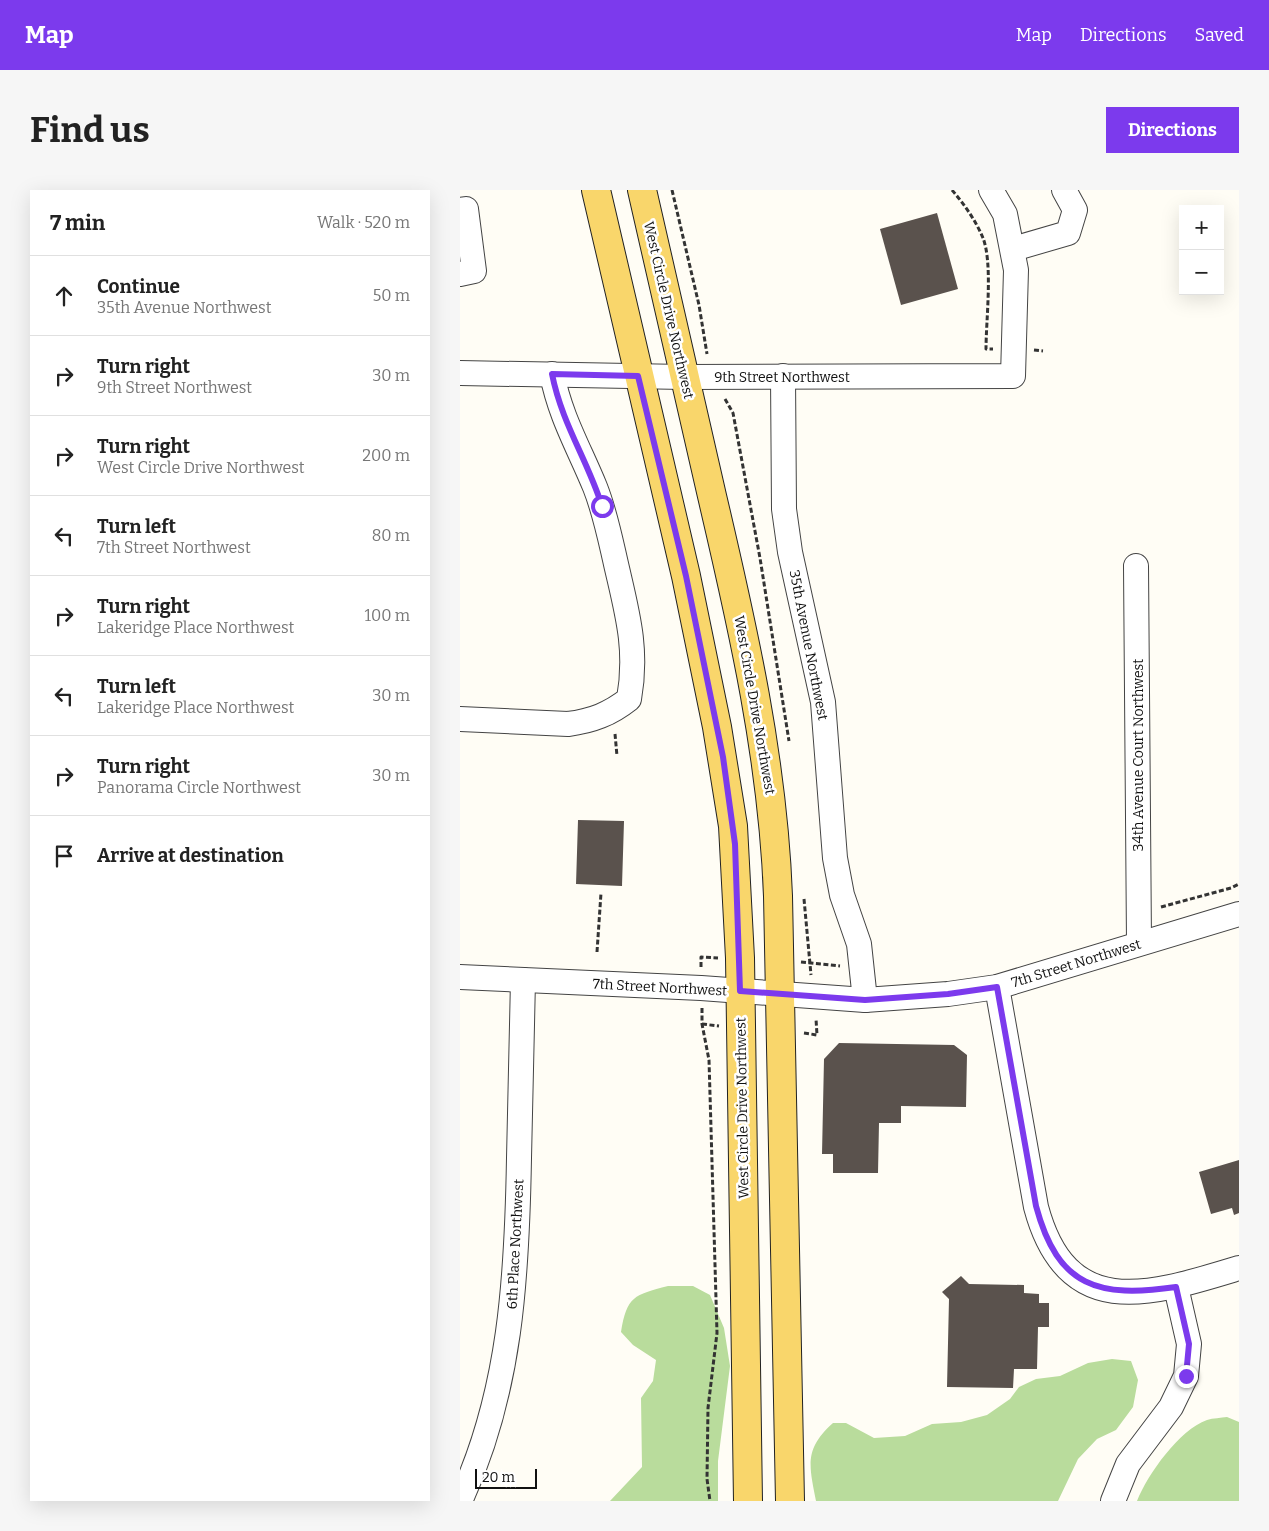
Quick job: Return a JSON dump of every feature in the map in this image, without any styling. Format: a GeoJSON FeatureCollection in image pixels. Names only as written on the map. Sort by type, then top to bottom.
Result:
{"type":"FeatureCollection","features":[{"type":"Feature","properties":{"kind":"main road","name":"West Circle Drive Northwest"},"geometry":{"type":"LineString","coordinates":[[596,190],[686,576],[723,757],[735,844],[740,991],[748,1501]]}},
{"type":"Feature","properties":{"kind":"main road","name":"West Circle Drive Northwest"},"geometry":{"type":"LineString","coordinates":[[642,190],[734,590],[763,737],[777,855],[790,1501]]}},
{"type":"Feature","properties":{"kind":"street"},"geometry":{"type":"LineString","coordinates":[[991,190],[1005,214],[1013,249],[1068,233],[1075,210],[1064,190]]}},
{"type":"Feature","properties":{"kind":"street"},"geometry":{"type":"LineString","coordinates":[[460,274],[474,271],[462,203]]}},
{"type":"Feature","properties":{"kind":"street","name":"9th Street Northwest"},"geometry":{"type":"LineString","coordinates":[[460,373],[684,377],[1013,376],[1016,270],[1013,249]]}},
{"type":"Feature","properties":{"kind":"street"},"geometry":{"type":"LineString","coordinates":[[460,719],[568,724],[585,722],[610,713],[629,699],[634,672],[632,632],[608,526],[595,485],[560,408],[552,374]]}},
{"type":"Feature","properties":{"kind":"street","name":"35th Avenue Northwest"},"geometry":{"type":"LineString","coordinates":[[783,376],[784,509],[790,552],[823,702],[835,858],[842,895],[859,944],[865,1000]]}},
{"type":"Feature","properties":{"kind":"street","name":"34th Avenue Court Northwest"},"geometry":{"type":"LineString","coordinates":[[1136,566],[1138,943]]}},
{"type":"Feature","properties":{"kind":"street","name":"7th Street Northwest"},"geometry":{"type":"LineString","coordinates":[[460,977],[740,991],[865,1000],[948,994],[997,987],[1239,914]]}},
{"type":"Feature","properties":{"kind":"street","name":"6th Place Northwest"},"geometry":{"type":"LineString","coordinates":[[460,1501],[489,1426],[502,1377],[510,1330],[518,1234],[523,980]]}},
{"type":"Feature","properties":{"kind":"street"},"geometry":{"type":"LineString","coordinates":[[997,987],[1036,1206],[1043,1231],[1054,1252],[1071,1272],[1087,1284],[1101,1289],[1144,1292],[1176,1287],[1239,1268]]}},
{"type":"Feature","properties":{"kind":"street"},"geometry":{"type":"LineString","coordinates":[[1113,1501],[1128,1464],[1171,1407],[1186,1376],[1189,1344],[1176,1287]]}},
{"type":"Feature","properties":{"kind":"path"},"geometry":{"type":"LineString","coordinates":[[672,190],[699,305],[704,342]]}},
{"type":"Feature","properties":{"kind":"path"},"geometry":{"type":"LineString","coordinates":[[952,190],[970,214],[983,240],[987,269],[986,349]]}},
{"type":"Feature","properties":{"kind":"path"},"geometry":{"type":"LineString","coordinates":[[614,728],[617,756]]}},
{"type":"Feature","properties":{"kind":"path"},"geometry":{"type":"LineString","coordinates":[[1139,913],[1231,888],[1239,884]]}},
{"type":"Feature","properties":{"kind":"path"},"geometry":{"type":"LineString","coordinates":[[597,952],[601,893]]}},
{"type":"Feature","properties":{"kind":"path"},"geometry":{"type":"LineString","coordinates":[[810,963],[847,966]]}},
{"type":"Feature","properties":{"kind":"path"},"geometry":{"type":"LineString","coordinates":[[702,1024],[709,1060],[717,1334],[708,1408],[710,1501]]}},
{"type":"Feature","properties":{"kind":"green space"},"geometry":{"type":"Polygon","coordinates":[[[668,1286],[693,1286],[710,1295],[724,1328],[730,1366],[718,1461],[718,1501],[610,1501],[642,1467],[641,1398],[653,1381],[656,1360],[633,1345],[621,1332],[623,1320],[626,1311],[634,1299],[647,1292],[668,1286]]]}},
{"type":"Feature","properties":{"kind":"green space"},"geometry":{"type":"Polygon","coordinates":[[[1112,1359],[1131,1361],[1138,1380],[1133,1407],[1116,1430],[1097,1439],[1078,1459],[1058,1501],[816,1501],[811,1458],[817,1441],[833,1423],[846,1423],[874,1438],[905,1436],[932,1424],[961,1422],[987,1415],[1010,1399],[1019,1387],[1036,1379],[1060,1376],[1088,1363],[1112,1359]]]}},
{"type":"Feature","properties":{"kind":"green space"},"geometry":{"type":"Polygon","coordinates":[[[1227,1417],[1239,1422],[1239,1501],[1137,1501],[1149,1478],[1175,1443],[1196,1425],[1214,1418],[1227,1417]]]}},
{"type":"Feature","properties":{"kind":"building"},"geometry":{"type":"Polygon","coordinates":[[[937,213],[958,289],[901,305],[880,229],[937,213]]]}},
{"type":"Feature","properties":{"kind":"building"},"geometry":{"type":"Polygon","coordinates":[[[578,820],[624,821],[622,886],[576,884],[578,820]]]}},
{"type":"Feature","properties":{"kind":"building"},"geometry":{"type":"Polygon","coordinates":[[[839,1043],[954,1045],[967,1055],[966,1107],[901,1106],[901,1123],[879,1123],[878,1173],[833,1173],[833,1154],[822,1154],[824,1059],[839,1043]]]}},
{"type":"Feature","properties":{"kind":"building"},"geometry":{"type":"Polygon","coordinates":[[[1239,1160],[1239,1213],[1234,1215],[1232,1208],[1211,1214],[1199,1172],[1239,1160]]]}},
{"type":"Feature","properties":{"kind":"building"},"geometry":{"type":"Polygon","coordinates":[[[961,1276],[969,1284],[1024,1285],[1024,1293],[1039,1294],[1039,1303],[1049,1303],[1049,1327],[1038,1327],[1037,1369],[1014,1369],[1013,1388],[947,1387],[949,1299],[942,1292],[961,1276]]]}},
{"type":"Feature","properties":{"kind":"route"},"geometry":{"type":"LineString","coordinates":[[602,506],[595,485],[566,424],[557,399],[552,374],[638,376],[686,576],[723,757],[735,844],[740,991],[865,1000],[948,994],[997,987],[1036,1206],[1046,1239],[1071,1272],[1087,1284],[1101,1289],[1129,1292],[1144,1292],[1176,1287],[1189,1344],[1186,1376]]}}]}
